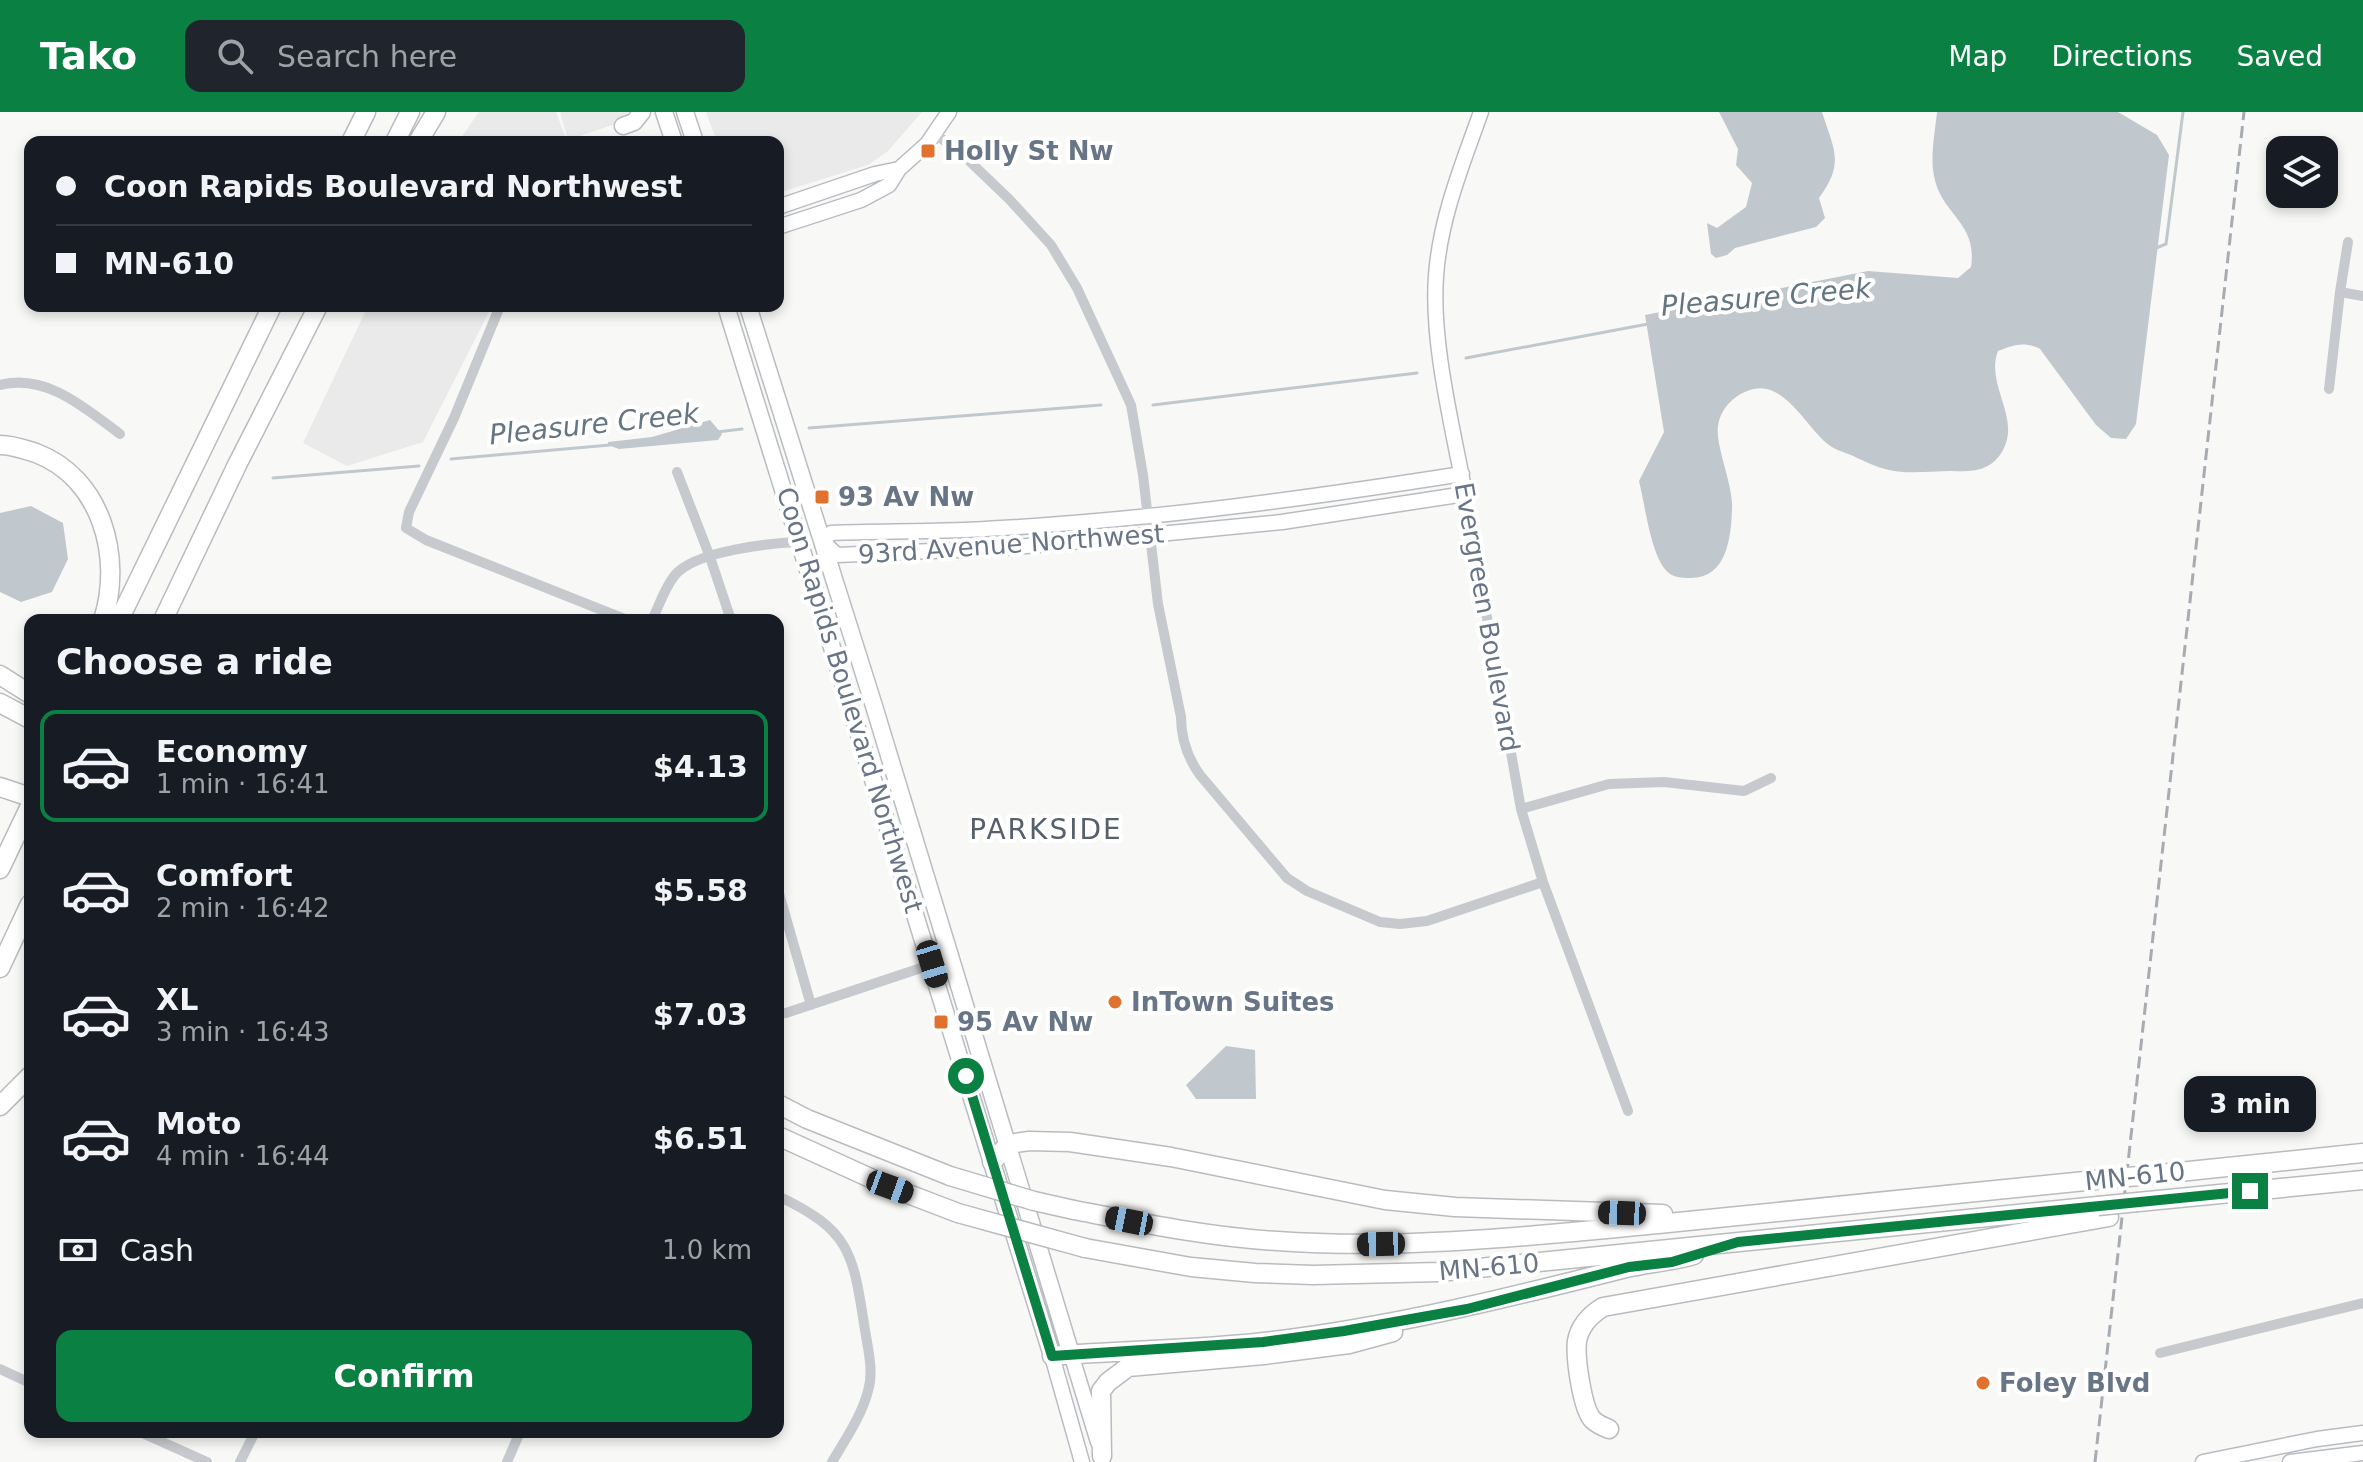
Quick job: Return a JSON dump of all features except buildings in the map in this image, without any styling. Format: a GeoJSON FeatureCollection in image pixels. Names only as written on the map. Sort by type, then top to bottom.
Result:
{"type":"FeatureCollection","features":[{"type":"Feature","properties":{"kind":"highway"},"geometry":{"type":"LineString","coordinates":[[350,136],[353,112]]}},
{"type":"Feature","properties":{"kind":"highway"},"geometry":{"type":"LineString","coordinates":[[352,136],[366,112]]}},
{"type":"Feature","properties":{"kind":"highway"},"geometry":{"type":"LineString","coordinates":[[398,136],[410,112]]}},
{"type":"Feature","properties":{"kind":"highway"},"geometry":{"type":"LineString","coordinates":[[422,136],[436,112]]}},
{"type":"Feature","properties":{"kind":"highway"},"geometry":{"type":"LineString","coordinates":[[122,614],[269,312]]}},
{"type":"Feature","properties":{"kind":"highway"},"geometry":{"type":"LineString","coordinates":[[166,614],[315,312]]}},
{"type":"Feature","properties":{"kind":"highway"},"geometry":{"type":"LineString","coordinates":[[300,344],[326,312]]}},
{"type":"Feature","properties":{"kind":"highway"},"geometry":{"type":"LineString","coordinates":[[0,445],[12,445],[62,466],[80,483],[94,505],[105,529],[112,572],[105,614]]}},
{"type":"Feature","properties":{"kind":"highway"},"geometry":{"type":"LineString","coordinates":[[0,675],[24,690]]}},
{"type":"Feature","properties":{"kind":"highway"},"geometry":{"type":"LineString","coordinates":[[0,703],[24,716]]}},
{"type":"Feature","properties":{"kind":"highway"},"geometry":{"type":"LineString","coordinates":[[0,787],[24,795]]}},
{"type":"Feature","properties":{"kind":"highway"},"geometry":{"type":"LineString","coordinates":[[0,869],[24,819]]}},
{"type":"Feature","properties":{"kind":"highway"},"geometry":{"type":"LineString","coordinates":[[0,968],[24,917]]}},
{"type":"Feature","properties":{"kind":"highway"},"geometry":{"type":"LineString","coordinates":[[0,1106],[24,1082]]}},
{"type":"Feature","properties":{"kind":"highway","name":"MN-610"},"geometry":{"type":"LineString","coordinates":[[784,1107],[950,1176],[1034,1201],[1183,1231],[1276,1241],[1355,1245],[1476,1241],[2363,1153]]}},
{"type":"Feature","properties":{"kind":"highway","name":"MN-610"},"geometry":{"type":"LineString","coordinates":[[784,1139],[890,1187],[958,1213],[1085,1248],[1191,1267],[1313,1275],[1439,1272],[1738,1242],[2103,1212],[2278,1188],[2363,1180]]}},
{"type":"Feature","properties":{"kind":"highway"},"geometry":{"type":"LineString","coordinates":[[992,1162],[1009,1144],[1070,1142],[1171,1157],[1385,1200],[1455,1207],[1734,1217]]}},
{"type":"Feature","properties":{"kind":"highway"},"geometry":{"type":"LineString","coordinates":[[1609,1429],[1594,1422],[1589,1414],[1583,1398],[1577,1352],[1577,1342],[1586,1320],[1603,1307],[2103,1212]]}},
{"type":"Feature","properties":{"kind":"highway"},"geometry":{"type":"LineString","coordinates":[[1103,1459],[1101,1391],[1128,1367],[1201,1362],[1349,1344],[1467,1309],[1629,1267],[1672,1262],[1738,1242]]}},
{"type":"Feature","properties":{"kind":"highway"},"geometry":{"type":"LineString","coordinates":[[1052,1356],[1263,1342],[1467,1309]]}},
{"type":"Feature","properties":{"kind":"main road"},"geometry":{"type":"LineString","coordinates":[[623,126],[634,122],[642,112]]}},
{"type":"Feature","properties":{"kind":"main road"},"geometry":{"type":"LineString","coordinates":[[664,112],[672,136]]}},
{"type":"Feature","properties":{"kind":"main road"},"geometry":{"type":"LineString","coordinates":[[685,112],[693,136]]}},
{"type":"Feature","properties":{"kind":"main road","name":"Coon Rapids Boulevard Northwest"},"geometry":{"type":"LineString","coordinates":[[728,312],[1052,1356]]}},
{"type":"Feature","properties":{"kind":"main road","name":"Coon Rapids Boulevard Northwest"},"geometry":{"type":"LineString","coordinates":[[750,312],[1009,1144],[1071,1354]]}},
{"type":"Feature","properties":{"kind":"street"},"geometry":{"type":"LineString","coordinates":[[784,225],[861,200],[889,185],[899,169],[927,144],[949,112]]}},
{"type":"Feature","properties":{"kind":"street","name":"Evergreen Boulevard"},"geometry":{"type":"LineString","coordinates":[[1481,112],[1445,218],[1436,277],[1438,338],[1521,809],[1543,882],[1628,1111]]}},
{"type":"Feature","properties":{"kind":"street"},"geometry":{"type":"LineString","coordinates":[[934,133],[963,155],[1009,199],[1051,245],[1077,288],[1131,405],[1158,604],[1185,746],[1200,775],[1269,860],[1287,878],[1307,891],[1360,915],[1396,924],[1439,917],[1543,882]]}},
{"type":"Feature","properties":{"kind":"street"},"geometry":{"type":"LineString","coordinates":[[784,205],[899,169]]}},
{"type":"Feature","properties":{"kind":"street"},"geometry":{"type":"LineString","coordinates":[[2329,389],[2348,242]]}},
{"type":"Feature","properties":{"kind":"street"},"geometry":{"type":"LineString","coordinates":[[2340,292],[2363,296]]}},
{"type":"Feature","properties":{"kind":"street"},"geometry":{"type":"LineString","coordinates":[[498,312],[454,418],[409,512],[406,528],[426,540],[612,614]]}},
{"type":"Feature","properties":{"kind":"street"},"geometry":{"type":"LineString","coordinates":[[0,385],[16,381],[67,395],[120,434]]}},
{"type":"Feature","properties":{"kind":"street"},"geometry":{"type":"LineString","coordinates":[[677,472],[729,614]]}},
{"type":"Feature","properties":{"kind":"street","name":"93rd Avenue Northwest"},"geometry":{"type":"LineString","coordinates":[[1462,474],[1319,497],[1147,516],[1003,528],[831,533],[822,541],[837,555],[1004,548],[1282,522],[1465,494]]}},
{"type":"Feature","properties":{"kind":"street"},"geometry":{"type":"LineString","coordinates":[[655,614],[675,574],[696,561],[758,544],[822,541]]}},
{"type":"Feature","properties":{"kind":"street"},"geometry":{"type":"LineString","coordinates":[[1521,809],[1609,784],[1664,782],[1744,791],[1771,778]]}},
{"type":"Feature","properties":{"kind":"street"},"geometry":{"type":"LineString","coordinates":[[784,911],[811,1005]]}},
{"type":"Feature","properties":{"kind":"street"},"geometry":{"type":"LineString","coordinates":[[784,1013],[951,958]]}},
{"type":"Feature","properties":{"kind":"street"},"geometry":{"type":"LineString","coordinates":[[784,1199],[816,1216],[839,1239],[849,1253],[856,1275],[870,1376],[867,1395],[832,1462]]}},
{"type":"Feature","properties":{"kind":"street"},"geometry":{"type":"LineString","coordinates":[[2160,1353],[2363,1303]]}},
{"type":"Feature","properties":{"kind":"street","name":"Coon Rapids Boulevard Northwest"},"geometry":{"type":"LineString","coordinates":[[1071,1354],[1103,1459]]}},
{"type":"Feature","properties":{"kind":"street","name":"Coon Rapids Boulevard Northwest"},"geometry":{"type":"LineString","coordinates":[[1052,1356],[1082,1462]]}},
{"type":"Feature","properties":{"kind":"street"},"geometry":{"type":"LineString","coordinates":[[0,1369],[24,1380]]}},
{"type":"Feature","properties":{"kind":"street"},"geometry":{"type":"LineString","coordinates":[[2203,1462],[2363,1433]]}},
{"type":"Feature","properties":{"kind":"street"},"geometry":{"type":"LineString","coordinates":[[153,1438],[207,1462]]}},
{"type":"Feature","properties":{"kind":"street"},"geometry":{"type":"LineString","coordinates":[[240,1462],[252,1438]]}},
{"type":"Feature","properties":{"kind":"street"},"geometry":{"type":"LineString","coordinates":[[507,1462],[517,1438]]}},
{"type":"Feature","properties":{"kind":"street"},"geometry":{"type":"LineString","coordinates":[[2290,1462],[2363,1453]]}},
{"type":"Feature","properties":{"kind":"shaded area"},"geometry":{"type":"Polygon","coordinates":[[[479,112],[556,112],[565,136],[462,136],[479,112]]]}},
{"type":"Feature","properties":{"kind":"shaded area"},"geometry":{"type":"Polygon","coordinates":[[[560,112],[631,112],[633,118],[580,136],[567,136],[560,112]]]}},
{"type":"Feature","properties":{"kind":"shaded area"},"geometry":{"type":"Polygon","coordinates":[[[706,112],[922,112],[888,151],[868,165],[784,191],[784,136],[715,136],[706,112]]]}},
{"type":"Feature","properties":{"kind":"shaded area"},"geometry":{"type":"Polygon","coordinates":[[[365,312],[489,312],[423,442],[347,466],[303,443],[365,312]]]}},
{"type":"Feature","properties":{"kind":"water"},"geometry":{"type":"Polygon","coordinates":[[[1719,112],[1822,112],[1835,165],[1819,198],[1825,218],[1816,227],[1735,248],[1727,255],[1716,258],[1711,254],[1707,223],[1717,228],[1746,207],[1752,183],[1736,165],[1738,149],[1719,112]]]}},
{"type":"Feature","properties":{"kind":"water"},"geometry":{"type":"Polygon","coordinates":[[[1937,112],[2118,112],[2157,135],[2169,155],[2136,424],[2126,439],[2111,438],[2096,425],[2040,349],[2024,345],[1998,351],[1996,376],[2006,413],[2007,438],[1999,457],[1988,466],[1974,470],[1909,472],[1876,466],[1829,445],[1796,409],[1776,393],[1766,389],[1747,391],[1735,397],[1726,407],[1718,426],[1732,500],[1730,533],[1724,555],[1712,571],[1703,576],[1684,578],[1670,574],[1655,550],[1639,481],[1664,432],[1645,315],[1868,271],[1958,278],[1971,267],[1972,252],[1964,229],[1944,200],[1934,176],[1937,112]]]}},
{"type":"Feature","properties":{"kind":"water"},"geometry":{"type":"Polygon","coordinates":[[[710,420],[722,434],[718,440],[619,449],[608,445],[608,442],[652,437],[710,420]]]}},
{"type":"Feature","properties":{"kind":"water"},"geometry":{"type":"Polygon","coordinates":[[[31,506],[63,523],[68,559],[52,592],[21,602],[0,592],[0,513],[31,506]]]}},
{"type":"Feature","properties":{"kind":"water"},"geometry":{"type":"Polygon","coordinates":[[[1226,1046],[1255,1050],[1256,1099],[1196,1099],[1186,1085],[1226,1046]]]}},
{"type":"Feature","properties":{"kind":"waterway","name":"Pleasure Creek"},"geometry":{"type":"LineString","coordinates":[[2156,248],[2166,244],[2183,112]]}},
{"type":"Feature","properties":{"kind":"waterway","name":"Pleasure Creek"},"geometry":{"type":"LineString","coordinates":[[1466,358],[1648,324]]}},
{"type":"Feature","properties":{"kind":"waterway","name":"Pleasure Creek"},"geometry":{"type":"LineString","coordinates":[[1153,405],[1417,373]]}},
{"type":"Feature","properties":{"kind":"waterway","name":"Pleasure Creek"},"geometry":{"type":"LineString","coordinates":[[809,428],[1101,405]]}},
{"type":"Feature","properties":{"kind":"waterway","name":"Pleasure Creek"},"geometry":{"type":"LineString","coordinates":[[717,432],[742,429]]}},
{"type":"Feature","properties":{"kind":"waterway","name":"Pleasure Creek"},"geometry":{"type":"LineString","coordinates":[[451,459],[610,445]]}},
{"type":"Feature","properties":{"kind":"waterway"},"geometry":{"type":"LineString","coordinates":[[273,478],[419,466]]}},
{"type":"Feature","properties":{"kind":"railway"},"geometry":{"type":"LineString","coordinates":[[2095,1462],[2244,112]]}},
{"type":"Feature","properties":{"kind":"place","name":"Holly St Nw"},"geometry":{"type":"Point","coordinates":[928,151]}},
{"type":"Feature","properties":{"kind":"place","name":"93 Av Nw"},"geometry":{"type":"Point","coordinates":[822,497]}},
{"type":"Feature","properties":{"kind":"place","name":"InTown Suites"},"geometry":{"type":"Point","coordinates":[1115,1002]}},
{"type":"Feature","properties":{"kind":"place","name":"95 Av Nw"},"geometry":{"type":"Point","coordinates":[941,1022]}},
{"type":"Feature","properties":{"kind":"place","name":"Foley Blvd"},"geometry":{"type":"Point","coordinates":[1983,1383]}},
{"type":"Feature","properties":{"kind":"district","name":"PARKSIDE"},"geometry":{"type":"Point","coordinates":[1046,829]}},
{"type":"Feature","properties":{"kind":"route"},"geometry":{"type":"LineString","coordinates":[[966,1076],[1052,1356],[1184,1349],[1344,1331],[1467,1309],[1629,1267],[1672,1262],[1738,1242],[2250,1191]]}}]}
